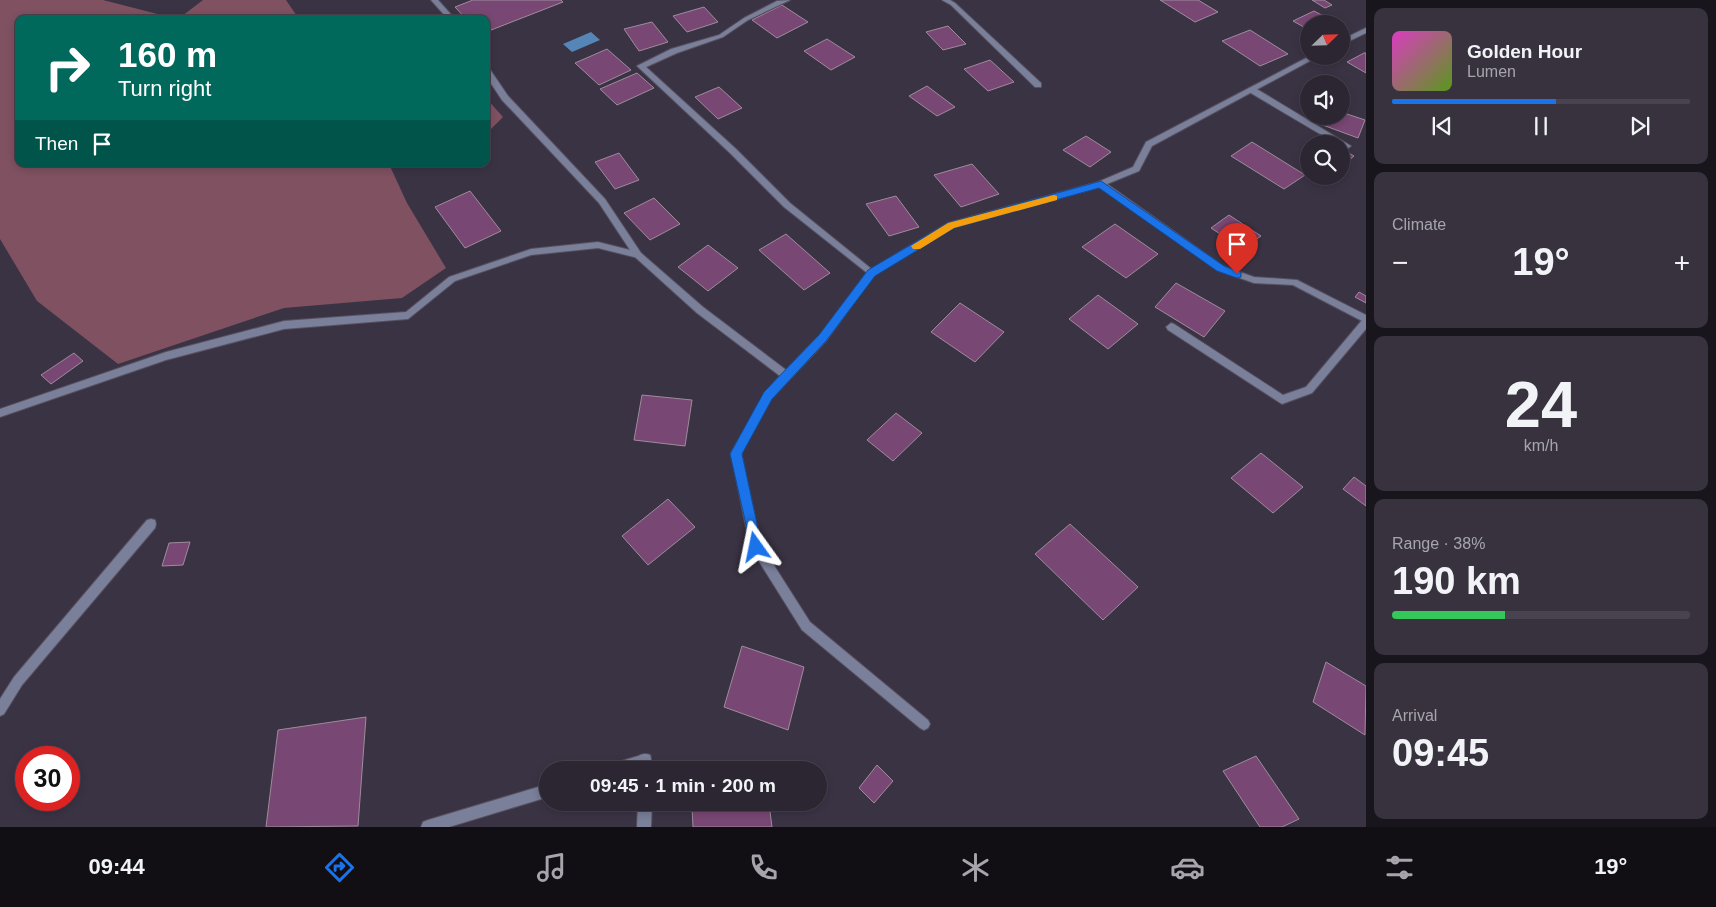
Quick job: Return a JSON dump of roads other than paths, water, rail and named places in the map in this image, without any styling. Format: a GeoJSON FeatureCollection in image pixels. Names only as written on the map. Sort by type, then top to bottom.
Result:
{"type":"FeatureCollection","features":[{"type":"Feature","properties":{"kind":"street"},"geometry":{"type":"LineString","coordinates":[[434,0],[448,15]]}},
{"type":"Feature","properties":{"kind":"street"},"geometry":{"type":"LineString","coordinates":[[787,0],[779,2],[746,19],[721,36],[674,52],[641,66],[733,151],[786,205],[871,273]]}},
{"type":"Feature","properties":{"kind":"street"},"geometry":{"type":"LineString","coordinates":[[945,0],[953,4],[1038,85]]}},
{"type":"Feature","properties":{"kind":"street"},"geometry":{"type":"LineString","coordinates":[[1350,38],[1366,30]]}},
{"type":"Feature","properties":{"kind":"street"},"geometry":{"type":"LineString","coordinates":[[924,724],[806,626],[756,547],[736,454],[768,396],[823,338],[871,273],[951,226],[1101,184],[1136,169],[1148,144],[1300,64]]}},
{"type":"Feature","properties":{"kind":"street"},"geometry":{"type":"LineString","coordinates":[[490,76],[505,98],[602,201],[638,255],[700,310],[787,376]]}},
{"type":"Feature","properties":{"kind":"street"},"geometry":{"type":"LineString","coordinates":[[1252,90],[1328,135]]}},
{"type":"Feature","properties":{"kind":"street"},"geometry":{"type":"LineString","coordinates":[[1101,184],[1220,268],[1254,280],[1294,282],[1366,320],[1309,390],[1282,400],[1171,327]]}},
{"type":"Feature","properties":{"kind":"street"},"geometry":{"type":"LineString","coordinates":[[0,413],[166,356],[284,325],[408,315],[452,279],[532,252],[598,245],[638,255]]}},
{"type":"Feature","properties":{"kind":"street"},"geometry":{"type":"LineString","coordinates":[[0,710],[18,680],[151,524]]}},
{"type":"Feature","properties":{"kind":"street"},"geometry":{"type":"LineString","coordinates":[[428,827],[539,793]]}},
{"type":"Feature","properties":{"kind":"street"},"geometry":{"type":"LineString","coordinates":[[644,827],[645,811]]}},
{"type":"Feature","properties":{"kind":"water"},"geometry":{"type":"Polygon","coordinates":[[[591,32],[600,40],[572,52],[563,44],[591,32]]]}}]}
